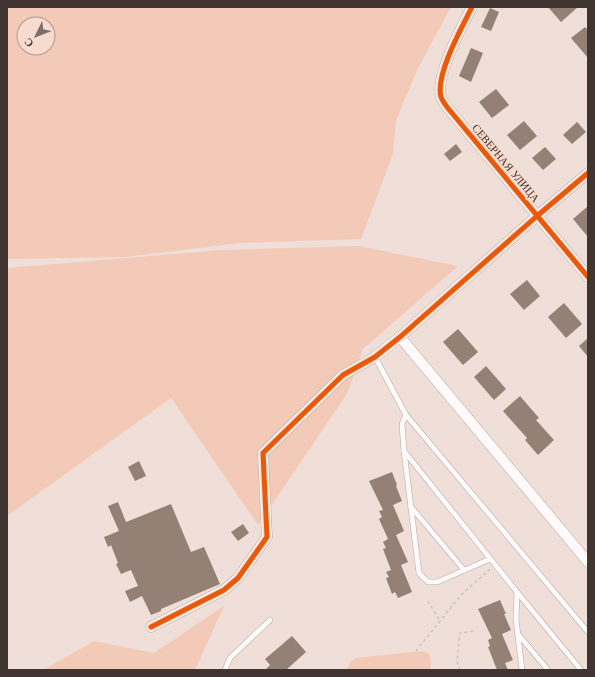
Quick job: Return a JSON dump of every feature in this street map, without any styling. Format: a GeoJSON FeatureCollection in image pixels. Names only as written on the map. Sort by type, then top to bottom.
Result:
{"type":"FeatureCollection","features":[{"type":"Feature","properties":{"kind":"street","name":"СЕВЕРНАЯ УЛИЦА"},"geometry":{"type":"LineString","coordinates":[[472,7],[446,62],[440,82],[441,97],[447,107],[588,277]]}},
{"type":"Feature","properties":{"kind":"street"},"geometry":{"type":"LineString","coordinates":[[151,627],[224,590],[238,578],[267,537],[263,453],[343,375],[375,357],[400,337],[588,173]]}},
{"type":"Feature","properties":{"kind":"street"},"geometry":{"type":"LineString","coordinates":[[400,337],[588,562]]}},
{"type":"Feature","properties":{"kind":"lane"},"geometry":{"type":"LineString","coordinates":[[375,357],[406,415],[588,632]]}},
{"type":"Feature","properties":{"kind":"lane"},"geometry":{"type":"LineString","coordinates":[[406,415],[402,424],[404,451],[419,573],[428,582],[437,582],[490,559]]}},
{"type":"Feature","properties":{"kind":"lane"},"geometry":{"type":"LineString","coordinates":[[404,451],[581,670]]}},
{"type":"Feature","properties":{"kind":"lane"},"geometry":{"type":"LineString","coordinates":[[411,507],[464,570]]}},
{"type":"Feature","properties":{"kind":"lane"},"geometry":{"type":"LineString","coordinates":[[517,592],[516,619],[522,670]]}},
{"type":"Feature","properties":{"kind":"lane"},"geometry":{"type":"LineString","coordinates":[[225,670],[230,658],[270,620]]}},
{"type":"Feature","properties":{"kind":"lane"},"geometry":{"type":"LineString","coordinates":[[518,634],[548,670]]}},
{"type":"Feature","properties":{"kind":"path"},"geometry":{"type":"LineString","coordinates":[[416,651],[461,595],[495,565]]}},
{"type":"Feature","properties":{"kind":"path"},"geometry":{"type":"LineString","coordinates":[[428,601],[440,621]]}},
{"type":"Feature","properties":{"kind":"path"},"geometry":{"type":"LineString","coordinates":[[460,670],[457,662],[460,634],[474,631]]}},
{"type":"Feature","properties":{"kind":"shaded area"},"geometry":{"type":"Polygon","coordinates":[[[7,7],[451,7],[417,70],[396,121],[393,154],[361,239],[240,243],[125,257],[7,259],[7,7]]]}},
{"type":"Feature","properties":{"kind":"shaded area"},"geometry":{"type":"Polygon","coordinates":[[[359,246],[458,266],[363,349],[347,394],[258,525],[171,398],[7,516],[7,268],[222,250],[359,246]]]}},
{"type":"Feature","properties":{"kind":"shaded area"},"geometry":{"type":"Polygon","coordinates":[[[224,606],[195,670],[43,670],[94,641],[154,653],[224,606]]]}},
{"type":"Feature","properties":{"kind":"shaded area"},"geometry":{"type":"Polygon","coordinates":[[[421,651],[428,653],[430,657],[431,670],[348,670],[348,666],[352,660],[356,658],[421,651]]]}},
{"type":"Feature","properties":{"kind":"building"},"geometry":{"type":"Polygon","coordinates":[[[548,7],[578,7],[561,22],[548,7]]]}},
{"type":"Feature","properties":{"kind":"building"},"geometry":{"type":"Polygon","coordinates":[[[490,8],[499,12],[491,31],[481,27],[490,8]]]}},
{"type":"Feature","properties":{"kind":"building"},"geometry":{"type":"Polygon","coordinates":[[[585,27],[588,30],[588,58],[571,38],[585,27]]]}},
{"type":"Feature","properties":{"kind":"building"},"geometry":{"type":"Polygon","coordinates":[[[471,48],[483,53],[471,82],[459,76],[471,48]]]}},
{"type":"Feature","properties":{"kind":"building"},"geometry":{"type":"Polygon","coordinates":[[[496,89],[509,105],[492,118],[479,102],[496,89]]]}},
{"type":"Feature","properties":{"kind":"building"},"geometry":{"type":"Polygon","coordinates":[[[524,121],[537,136],[520,150],[507,135],[524,121]]]}},
{"type":"Feature","properties":{"kind":"building"},"geometry":{"type":"Polygon","coordinates":[[[577,122],[586,132],[572,144],[563,135],[577,122]]]}},
{"type":"Feature","properties":{"kind":"building"},"geometry":{"type":"Polygon","coordinates":[[[456,144],[462,152],[450,161],[444,154],[456,144]]]}},
{"type":"Feature","properties":{"kind":"building"},"geometry":{"type":"Polygon","coordinates":[[[545,147],[556,159],[543,170],[532,158],[545,147]]]}},
{"type":"Feature","properties":{"kind":"building"},"geometry":{"type":"Polygon","coordinates":[[[588,206],[588,237],[573,219],[588,206]]]}},
{"type":"Feature","properties":{"kind":"building"},"geometry":{"type":"Polygon","coordinates":[[[527,280],[540,296],[524,310],[510,294],[527,280]]]}},
{"type":"Feature","properties":{"kind":"building"},"geometry":{"type":"Polygon","coordinates":[[[564,303],[582,324],[566,338],[548,317],[564,303]]]}},
{"type":"Feature","properties":{"kind":"building"},"geometry":{"type":"Polygon","coordinates":[[[458,329],[478,352],[463,365],[443,342],[458,329]]]}},
{"type":"Feature","properties":{"kind":"building"},"geometry":{"type":"Polygon","coordinates":[[[588,338],[588,357],[579,346],[588,338]]]}},
{"type":"Feature","properties":{"kind":"building"},"geometry":{"type":"Polygon","coordinates":[[[486,366],[506,389],[494,400],[474,377],[486,366]]]}},
{"type":"Feature","properties":{"kind":"building"},"geometry":{"type":"Polygon","coordinates":[[[520,396],[539,418],[536,420],[554,440],[538,455],[525,440],[527,438],[503,411],[520,396]]]}},
{"type":"Feature","properties":{"kind":"building"},"geometry":{"type":"Polygon","coordinates":[[[139,461],[146,476],[135,481],[128,467],[139,461]]]}},
{"type":"Feature","properties":{"kind":"building"},"geometry":{"type":"Polygon","coordinates":[[[392,472],[402,501],[393,505],[404,531],[396,535],[408,562],[401,565],[412,592],[398,598],[395,592],[392,594],[386,578],[389,577],[386,572],[391,570],[383,549],[386,548],[383,542],[388,539],[379,519],[382,517],[379,511],[383,510],[369,481],[392,472]]]}},
{"type":"Feature","properties":{"kind":"building"},"geometry":{"type":"Polygon","coordinates":[[[118,502],[126,522],[171,504],[191,552],[204,547],[220,584],[161,609],[161,611],[151,615],[142,596],[130,602],[125,591],[138,586],[131,570],[121,574],[116,564],[118,563],[111,545],[108,547],[104,537],[119,531],[108,506],[118,502]]]}},
{"type":"Feature","properties":{"kind":"building"},"geometry":{"type":"Polygon","coordinates":[[[243,524],[249,533],[238,541],[231,532],[243,524]]]}},
{"type":"Feature","properties":{"kind":"building"},"geometry":{"type":"Polygon","coordinates":[[[500,600],[511,630],[502,634],[513,660],[505,663],[508,670],[497,670],[488,647],[490,646],[488,640],[492,638],[478,609],[500,600]]]}},
{"type":"Feature","properties":{"kind":"building"},"geometry":{"type":"Polygon","coordinates":[[[292,636],[306,652],[286,670],[265,670],[270,665],[265,659],[292,636]]]}},
{"type":"Feature","properties":{"kind":"cycle path"},"geometry":{"type":"LineString","coordinates":[[472,7],[450,51],[442,76],[440,88],[441,98],[588,277]]}},
{"type":"Feature","properties":{"kind":"cycle path"},"geometry":{"type":"LineString","coordinates":[[151,627],[224,590],[238,578],[267,537],[263,453],[343,375],[375,357],[400,337],[588,173]]}}]}
